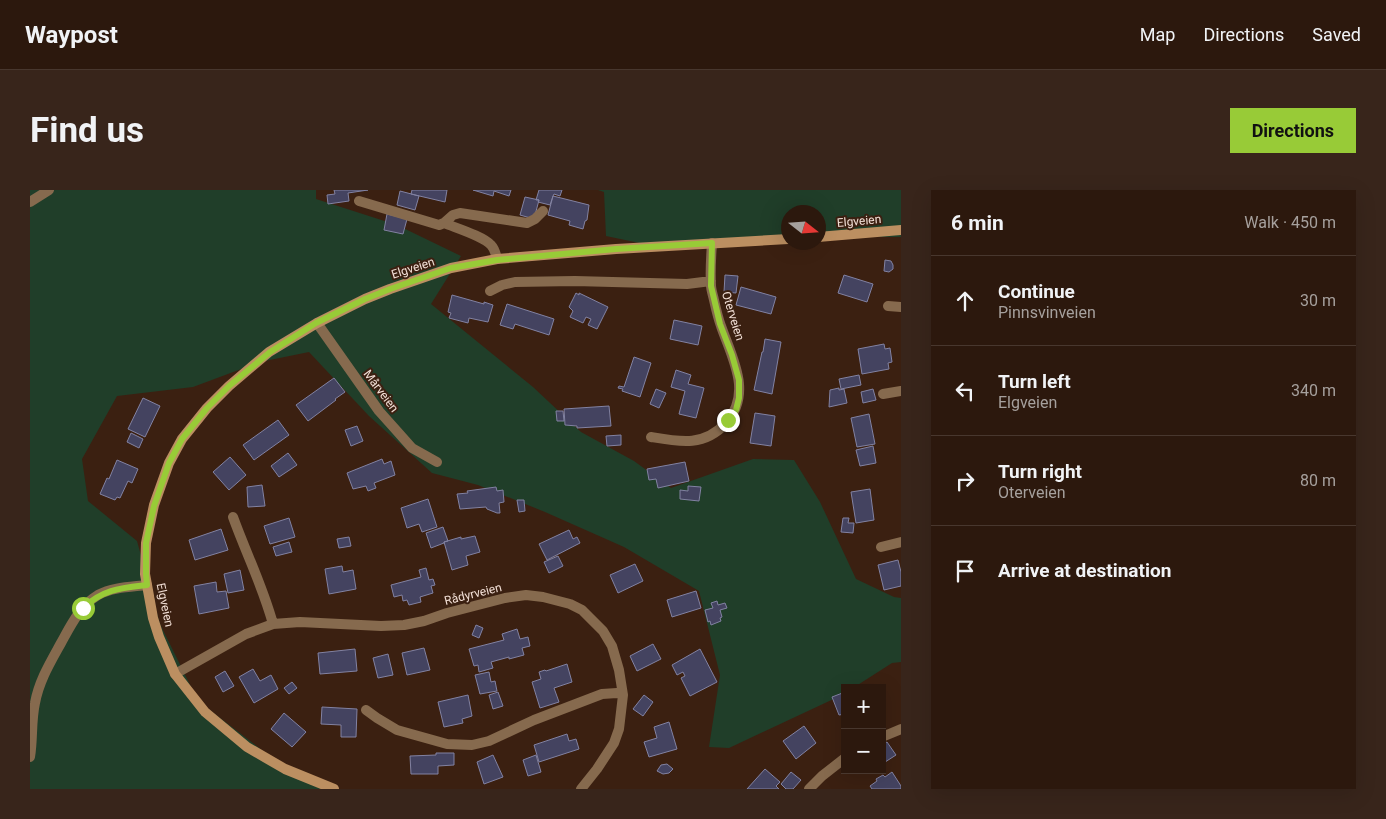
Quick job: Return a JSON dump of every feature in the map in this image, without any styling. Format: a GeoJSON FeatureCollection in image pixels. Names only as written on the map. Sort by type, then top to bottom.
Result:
{"type":"FeatureCollection","features":[{"type":"Feature","properties":{"kind":"main road","name":"Elgveien"},"geometry":{"type":"LineString","coordinates":[[826,236],[901,230]]}},
{"type":"Feature","properties":{"kind":"main road","name":"Elgveien"},"geometry":{"type":"LineString","coordinates":[[334,789],[285,769],[247,747],[206,712],[175,674],[153,618],[147,585],[146,543],[154,506],[169,463],[182,439],[207,408],[229,386],[270,352],[316,323],[365,299],[451,268],[497,260],[616,249],[781,240]]}},
{"type":"Feature","properties":{"kind":"street"},"geometry":{"type":"LineString","coordinates":[[30,202],[49,190]]}},
{"type":"Feature","properties":{"kind":"street"},"geometry":{"type":"LineString","coordinates":[[359,201],[439,225],[453,215],[460,213],[527,223],[535,219],[543,211]]}},
{"type":"Feature","properties":{"kind":"street"},"geometry":{"type":"LineString","coordinates":[[444,223],[484,240],[496,252],[497,260]]}},
{"type":"Feature","properties":{"kind":"street","name":"Oterveien"},"geometry":{"type":"LineString","coordinates":[[651,437],[679,441],[704,439],[720,429],[736,410],[739,398],[739,380],[720,324],[711,286],[712,243]]}},
{"type":"Feature","properties":{"kind":"street","name":"Oterveien"},"geometry":{"type":"LineString","coordinates":[[490,291],[502,285],[515,282],[575,281],[687,284],[711,281]]}},
{"type":"Feature","properties":{"kind":"street"},"geometry":{"type":"LineString","coordinates":[[888,306],[901,307]]}},
{"type":"Feature","properties":{"kind":"street","name":"Mårveien"},"geometry":{"type":"LineString","coordinates":[[316,323],[396,430],[412,448],[437,462]]}},
{"type":"Feature","properties":{"kind":"street"},"geometry":{"type":"LineString","coordinates":[[883,394],[901,391]]}},
{"type":"Feature","properties":{"kind":"street"},"geometry":{"type":"LineString","coordinates":[[233,517],[262,589],[273,624]]}},
{"type":"Feature","properties":{"kind":"street"},"geometry":{"type":"LineString","coordinates":[[881,547],[901,542]]}},
{"type":"Feature","properties":{"kind":"street"},"geometry":{"type":"LineString","coordinates":[[30,757],[34,688],[77,616],[91,601],[104,593],[119,588],[147,585]]}},
{"type":"Feature","properties":{"kind":"street","name":"Rådyrveien"},"geometry":{"type":"LineString","coordinates":[[175,674],[246,634],[273,624],[300,622],[381,626],[404,625],[505,598],[526,596],[543,597],[570,604],[582,610],[603,631],[612,646],[619,670],[623,695],[619,729],[614,743],[597,769],[580,789]]}},
{"type":"Feature","properties":{"kind":"street"},"geometry":{"type":"LineString","coordinates":[[366,710],[397,730],[447,744],[472,745],[489,741],[534,720],[602,694],[617,693],[623,695]]}},
{"type":"Feature","properties":{"kind":"street"},"geometry":{"type":"LineString","coordinates":[[886,735],[901,729]]}},
{"type":"Feature","properties":{"kind":"street"},"geometry":{"type":"LineString","coordinates":[[809,789],[841,761]]}},
{"type":"Feature","properties":{"kind":"green space"},"geometry":{"type":"Polygon","coordinates":[[[30,190],[316,190],[316,199],[397,225],[461,256],[431,304],[533,387],[581,432],[634,461],[671,488],[753,459],[794,460],[820,502],[856,579],[894,597],[901,598],[901,662],[892,663],[859,684],[841,684],[840,696],[729,748],[709,747],[720,675],[699,591],[624,547],[545,512],[478,485],[432,473],[369,416],[309,352],[260,362],[193,387],[117,396],[82,459],[88,501],[137,541],[160,624],[198,701],[267,754],[327,789],[30,789],[30,190]]]}},
{"type":"Feature","properties":{"kind":"green space"},"geometry":{"type":"Polygon","coordinates":[[[598,190],[901,190],[901,237],[826,238],[826,205],[781,205],[781,242],[673,250],[606,236],[604,192],[598,190]]]}},
{"type":"Feature","properties":{"kind":"building"},"geometry":{"type":"Polygon","coordinates":[[[334,190],[368,190],[348,193],[349,201],[328,204],[327,195],[335,194],[334,190]]]}},
{"type":"Feature","properties":{"kind":"building"},"geometry":{"type":"Polygon","coordinates":[[[412,190],[447,190],[445,202],[411,194],[412,190]]]}},
{"type":"Feature","properties":{"kind":"building"},"geometry":{"type":"Polygon","coordinates":[[[473,190],[511,190],[509,196],[494,191],[493,196],[473,190]]]}},
{"type":"Feature","properties":{"kind":"building"},"geometry":{"type":"Polygon","coordinates":[[[539,190],[562,190],[560,196],[554,194],[550,205],[536,200],[539,190]]]}},
{"type":"Feature","properties":{"kind":"building"},"geometry":{"type":"Polygon","coordinates":[[[400,191],[419,196],[415,210],[397,205],[400,191]]]}},
{"type":"Feature","properties":{"kind":"building"},"geometry":{"type":"Polygon","coordinates":[[[553,196],[589,205],[587,220],[583,229],[569,225],[570,221],[548,215],[553,196]]]}},
{"type":"Feature","properties":{"kind":"building"},"geometry":{"type":"Polygon","coordinates":[[[525,197],[539,200],[534,219],[520,215],[525,197]]]}},
{"type":"Feature","properties":{"kind":"building"},"geometry":{"type":"Polygon","coordinates":[[[387,214],[407,219],[403,234],[384,230],[387,214]]]}},
{"type":"Feature","properties":{"kind":"building"},"geometry":{"type":"Polygon","coordinates":[[[885,260],[891,261],[893,265],[893,269],[889,272],[884,271],[885,260]]]}},
{"type":"Feature","properties":{"kind":"building"},"geometry":{"type":"Polygon","coordinates":[[[725,275],[738,276],[736,293],[724,292],[725,275]]]}},
{"type":"Feature","properties":{"kind":"building"},"geometry":{"type":"Polygon","coordinates":[[[844,275],[873,284],[867,302],[838,293],[844,275]]]}},
{"type":"Feature","properties":{"kind":"building"},"geometry":{"type":"Polygon","coordinates":[[[741,287],[776,297],[771,314],[736,305],[741,287]]]}},
{"type":"Feature","properties":{"kind":"building"},"geometry":{"type":"Polygon","coordinates":[[[576,293],[608,307],[597,329],[588,325],[591,319],[586,317],[583,323],[570,317],[573,311],[569,307],[576,293]]]}},
{"type":"Feature","properties":{"kind":"building"},"geometry":{"type":"Polygon","coordinates":[[[452,295],[493,305],[488,322],[469,318],[468,323],[449,318],[451,313],[448,312],[452,295]]]}},
{"type":"Feature","properties":{"kind":"building"},"geometry":{"type":"Polygon","coordinates":[[[507,304],[554,319],[549,335],[515,324],[513,329],[500,325],[507,304]]]}},
{"type":"Feature","properties":{"kind":"building"},"geometry":{"type":"Polygon","coordinates":[[[674,320],[702,326],[698,345],[670,339],[674,320]]]}},
{"type":"Feature","properties":{"kind":"building"},"geometry":{"type":"Polygon","coordinates":[[[765,339],[781,342],[772,394],[754,390],[765,339]]]}},
{"type":"Feature","properties":{"kind":"building"},"geometry":{"type":"Polygon","coordinates":[[[884,344],[885,349],[890,348],[892,362],[888,363],[889,369],[862,374],[858,349],[884,344]]]}},
{"type":"Feature","properties":{"kind":"building"},"geometry":{"type":"Polygon","coordinates":[[[634,357],[651,363],[640,397],[618,388],[619,386],[624,387],[634,357]]]}},
{"type":"Feature","properties":{"kind":"building"},"geometry":{"type":"Polygon","coordinates":[[[676,370],[691,375],[688,384],[704,388],[696,418],[679,414],[685,391],[671,387],[676,370]]]}},
{"type":"Feature","properties":{"kind":"building"},"geometry":{"type":"Polygon","coordinates":[[[859,375],[861,385],[841,389],[839,379],[859,375]]]}},
{"type":"Feature","properties":{"kind":"building"},"geometry":{"type":"Polygon","coordinates":[[[334,378],[345,392],[308,421],[296,405],[334,378]]]}},
{"type":"Feature","properties":{"kind":"building"},"geometry":{"type":"Polygon","coordinates":[[[839,388],[839,390],[844,389],[847,403],[829,407],[830,390],[839,388]]]}},
{"type":"Feature","properties":{"kind":"building"},"geometry":{"type":"Polygon","coordinates":[[[656,389],[666,393],[659,408],[650,404],[656,389]]]}},
{"type":"Feature","properties":{"kind":"building"},"geometry":{"type":"Polygon","coordinates":[[[873,389],[876,400],[863,403],[861,392],[873,389]]]}},
{"type":"Feature","properties":{"kind":"building"},"geometry":{"type":"Polygon","coordinates":[[[143,398],[160,406],[145,437],[128,429],[143,398]]]}},
{"type":"Feature","properties":{"kind":"building"},"geometry":{"type":"Polygon","coordinates":[[[609,406],[611,426],[577,428],[577,426],[565,425],[564,409],[609,406]]]}},
{"type":"Feature","properties":{"kind":"building"},"geometry":{"type":"Polygon","coordinates":[[[556,411],[563,411],[564,421],[557,421],[556,411]]]}},
{"type":"Feature","properties":{"kind":"building"},"geometry":{"type":"Polygon","coordinates":[[[755,413],[775,416],[771,446],[750,443],[755,413]]]}},
{"type":"Feature","properties":{"kind":"building"},"geometry":{"type":"Polygon","coordinates":[[[869,414],[875,444],[857,447],[851,418],[869,414]]]}},
{"type":"Feature","properties":{"kind":"building"},"geometry":{"type":"Polygon","coordinates":[[[278,420],[289,435],[254,460],[243,445],[278,420]]]}},
{"type":"Feature","properties":{"kind":"building"},"geometry":{"type":"Polygon","coordinates":[[[357,426],[363,441],[351,446],[345,430],[357,426]]]}},
{"type":"Feature","properties":{"kind":"building"},"geometry":{"type":"Polygon","coordinates":[[[131,433],[143,439],[139,448],[127,442],[131,433]]]}},
{"type":"Feature","properties":{"kind":"building"},"geometry":{"type":"Polygon","coordinates":[[[621,435],[621,445],[607,446],[606,436],[621,435]]]}},
{"type":"Feature","properties":{"kind":"building"},"geometry":{"type":"Polygon","coordinates":[[[873,446],[876,463],[860,466],[856,450],[873,446]]]}},
{"type":"Feature","properties":{"kind":"building"},"geometry":{"type":"Polygon","coordinates":[[[288,453],[297,465],[279,477],[271,466],[288,453]]]}},
{"type":"Feature","properties":{"kind":"building"},"geometry":{"type":"Polygon","coordinates":[[[230,457],[246,475],[229,490],[213,472],[230,457]]]}},
{"type":"Feature","properties":{"kind":"building"},"geometry":{"type":"Polygon","coordinates":[[[382,459],[384,464],[391,461],[395,475],[374,483],[376,488],[368,491],[366,486],[353,489],[347,473],[382,459]]]}},
{"type":"Feature","properties":{"kind":"building"},"geometry":{"type":"Polygon","coordinates":[[[117,460],[138,469],[132,483],[128,481],[120,498],[117,497],[115,500],[100,494],[117,460]]]}},
{"type":"Feature","properties":{"kind":"building"},"geometry":{"type":"Polygon","coordinates":[[[685,462],[689,481],[658,488],[656,479],[649,480],[647,469],[685,462]]]}},
{"type":"Feature","properties":{"kind":"building"},"geometry":{"type":"Polygon","coordinates":[[[262,485],[265,506],[248,507],[247,487],[262,485]]]}},
{"type":"Feature","properties":{"kind":"building"},"geometry":{"type":"Polygon","coordinates":[[[688,486],[701,487],[699,501],[680,499],[680,490],[688,491],[688,486]]]}},
{"type":"Feature","properties":{"kind":"building"},"geometry":{"type":"Polygon","coordinates":[[[496,487],[497,491],[503,490],[504,502],[499,503],[500,513],[486,507],[460,509],[457,494],[496,487]]]}},
{"type":"Feature","properties":{"kind":"building"},"geometry":{"type":"Polygon","coordinates":[[[870,489],[874,520],[856,523],[851,492],[870,489]]]}},
{"type":"Feature","properties":{"kind":"building"},"geometry":{"type":"Polygon","coordinates":[[[428,499],[437,527],[422,532],[419,524],[407,528],[401,508],[428,499]]]}},
{"type":"Feature","properties":{"kind":"building"},"geometry":{"type":"Polygon","coordinates":[[[517,500],[524,500],[525,511],[519,512],[517,500]]]}},
{"type":"Feature","properties":{"kind":"building"},"geometry":{"type":"Polygon","coordinates":[[[289,518],[295,537],[270,544],[264,526],[289,518]]]}},
{"type":"Feature","properties":{"kind":"building"},"geometry":{"type":"Polygon","coordinates":[[[843,518],[849,518],[848,523],[854,523],[853,533],[841,532],[843,518]]]}},
{"type":"Feature","properties":{"kind":"building"},"geometry":{"type":"Polygon","coordinates":[[[443,527],[448,541],[431,548],[426,533],[443,527]]]}},
{"type":"Feature","properties":{"kind":"building"},"geometry":{"type":"Polygon","coordinates":[[[221,529],[228,550],[195,560],[189,540],[221,529]]]}},
{"type":"Feature","properties":{"kind":"building"},"geometry":{"type":"Polygon","coordinates":[[[569,530],[573,539],[577,537],[580,543],[547,560],[539,544],[569,530]]]}},
{"type":"Feature","properties":{"kind":"building"},"geometry":{"type":"Polygon","coordinates":[[[475,536],[480,552],[466,556],[468,565],[452,570],[444,542],[461,537],[461,539],[475,536]]]}},
{"type":"Feature","properties":{"kind":"building"},"geometry":{"type":"Polygon","coordinates":[[[349,537],[351,546],[339,548],[337,539],[349,537]]]}},
{"type":"Feature","properties":{"kind":"building"},"geometry":{"type":"Polygon","coordinates":[[[289,542],[292,552],[276,556],[273,547],[289,542]]]}},
{"type":"Feature","properties":{"kind":"building"},"geometry":{"type":"Polygon","coordinates":[[[558,556],[563,566],[549,573],[544,562],[558,556]]]}},
{"type":"Feature","properties":{"kind":"building"},"geometry":{"type":"Polygon","coordinates":[[[898,560],[901,572],[901,586],[884,590],[878,565],[898,560]]]}},
{"type":"Feature","properties":{"kind":"building"},"geometry":{"type":"Polygon","coordinates":[[[635,564],[643,581],[618,593],[610,575],[635,564]]]}},
{"type":"Feature","properties":{"kind":"building"},"geometry":{"type":"Polygon","coordinates":[[[342,566],[343,572],[353,570],[356,589],[329,594],[325,569],[342,566]]]}},
{"type":"Feature","properties":{"kind":"building"},"geometry":{"type":"Polygon","coordinates":[[[426,568],[429,580],[433,579],[435,585],[431,586],[433,593],[420,597],[421,602],[409,605],[407,600],[403,601],[402,595],[394,597],[391,585],[421,577],[419,570],[426,568]]]}},
{"type":"Feature","properties":{"kind":"building"},"geometry":{"type":"Polygon","coordinates":[[[240,570],[244,590],[228,593],[224,574],[240,570]]]}},
{"type":"Feature","properties":{"kind":"building"},"geometry":{"type":"Polygon","coordinates":[[[216,582],[217,592],[226,591],[229,608],[199,614],[194,586],[216,582]]]}},
{"type":"Feature","properties":{"kind":"building"},"geometry":{"type":"Polygon","coordinates":[[[696,591],[701,608],[672,617],[667,600],[696,591]]]}},
{"type":"Feature","properties":{"kind":"building"},"geometry":{"type":"Polygon","coordinates":[[[717,601],[718,605],[725,603],[727,608],[720,610],[721,621],[711,625],[710,621],[708,622],[705,610],[713,608],[711,603],[717,601]]]}},
{"type":"Feature","properties":{"kind":"building"},"geometry":{"type":"Polygon","coordinates":[[[476,625],[483,628],[479,638],[472,635],[476,625]]]}},
{"type":"Feature","properties":{"kind":"building"},"geometry":{"type":"Polygon","coordinates":[[[517,629],[520,639],[528,637],[530,646],[522,648],[524,655],[491,662],[493,668],[479,672],[478,665],[474,666],[469,649],[504,640],[502,634],[517,629]]]}},
{"type":"Feature","properties":{"kind":"building"},"geometry":{"type":"Polygon","coordinates":[[[653,644],[661,659],[637,671],[630,656],[653,644]]]}},
{"type":"Feature","properties":{"kind":"building"},"geometry":{"type":"Polygon","coordinates":[[[424,648],[430,670],[407,675],[402,653],[424,648]]]}},
{"type":"Feature","properties":{"kind":"building"},"geometry":{"type":"Polygon","coordinates":[[[355,649],[357,671],[320,674],[318,653],[355,649]]]}},
{"type":"Feature","properties":{"kind":"building"},"geometry":{"type":"Polygon","coordinates":[[[700,649],[717,682],[690,696],[681,678],[685,676],[683,672],[677,675],[672,665],[700,649]]]}},
{"type":"Feature","properties":{"kind":"building"},"geometry":{"type":"Polygon","coordinates":[[[388,654],[393,675],[378,678],[373,658],[388,654]]]}},
{"type":"Feature","properties":{"kind":"building"},"geometry":{"type":"Polygon","coordinates":[[[567,664],[572,682],[554,688],[559,702],[540,708],[532,682],[541,679],[539,672],[567,664]]]}},
{"type":"Feature","properties":{"kind":"building"},"geometry":{"type":"Polygon","coordinates":[[[253,669],[260,681],[271,675],[278,689],[254,703],[239,677],[253,669]]]}},
{"type":"Feature","properties":{"kind":"building"},"geometry":{"type":"Polygon","coordinates":[[[225,671],[234,686],[223,692],[215,677],[225,671]]]}},
{"type":"Feature","properties":{"kind":"building"},"geometry":{"type":"Polygon","coordinates":[[[489,672],[491,682],[495,681],[497,691],[480,694],[475,675],[489,672]]]}},
{"type":"Feature","properties":{"kind":"building"},"geometry":{"type":"Polygon","coordinates":[[[292,682],[297,688],[289,694],[284,688],[292,682]]]}},
{"type":"Feature","properties":{"kind":"building"},"geometry":{"type":"Polygon","coordinates":[[[498,692],[503,706],[493,709],[489,695],[498,692]]]}},
{"type":"Feature","properties":{"kind":"building"},"geometry":{"type":"Polygon","coordinates":[[[841,694],[841,715],[839,715],[832,697],[841,694]]]}},
{"type":"Feature","properties":{"kind":"building"},"geometry":{"type":"Polygon","coordinates":[[[468,695],[472,716],[462,719],[463,723],[444,727],[438,702],[468,695]]]}},
{"type":"Feature","properties":{"kind":"building"},"geometry":{"type":"Polygon","coordinates":[[[644,695],[653,702],[643,716],[633,709],[644,695]]]}},
{"type":"Feature","properties":{"kind":"building"},"geometry":{"type":"Polygon","coordinates":[[[322,707],[357,709],[356,737],[341,737],[341,725],[321,724],[322,707]]]}},
{"type":"Feature","properties":{"kind":"building"},"geometry":{"type":"Polygon","coordinates":[[[284,713],[306,732],[292,747],[271,729],[284,713]]]}},
{"type":"Feature","properties":{"kind":"building"},"geometry":{"type":"Polygon","coordinates":[[[669,722],[677,749],[649,757],[644,742],[657,738],[654,727],[669,722]]]}},
{"type":"Feature","properties":{"kind":"building"},"geometry":{"type":"Polygon","coordinates":[[[804,726],[816,743],[796,759],[783,741],[804,726]]]}},
{"type":"Feature","properties":{"kind":"building"},"geometry":{"type":"Polygon","coordinates":[[[567,734],[569,741],[576,739],[579,749],[539,762],[534,745],[567,734]]]}},
{"type":"Feature","properties":{"kind":"building"},"geometry":{"type":"Polygon","coordinates":[[[886,743],[896,755],[886,761],[886,743]]]}},
{"type":"Feature","properties":{"kind":"building"},"geometry":{"type":"Polygon","coordinates":[[[436,753],[454,753],[454,765],[438,766],[438,774],[411,774],[410,756],[436,755],[436,753]]]}},
{"type":"Feature","properties":{"kind":"building"},"geometry":{"type":"Polygon","coordinates":[[[493,755],[503,777],[484,784],[477,762],[493,755]]]}},
{"type":"Feature","properties":{"kind":"building"},"geometry":{"type":"Polygon","coordinates":[[[536,755],[541,772],[528,776],[523,760],[536,755]]]}},
{"type":"Feature","properties":{"kind":"building"},"geometry":{"type":"Polygon","coordinates":[[[667,764],[673,769],[669,773],[663,774],[657,771],[661,765],[667,764]]]}},
{"type":"Feature","properties":{"kind":"building"},"geometry":{"type":"Polygon","coordinates":[[[765,769],[780,782],[776,786],[779,789],[747,789],[765,769]]]}},
{"type":"Feature","properties":{"kind":"building"},"geometry":{"type":"Polygon","coordinates":[[[791,772],[801,780],[793,789],[786,789],[781,784],[791,772]]]}},
{"type":"Feature","properties":{"kind":"building"},"geometry":{"type":"Polygon","coordinates":[[[892,772],[901,789],[872,789],[870,786],[877,781],[876,779],[883,775],[885,777],[892,772]]]}},
{"type":"Feature","properties":{"kind":"route"},"geometry":{"type":"LineString","coordinates":[[83,608],[104,593],[119,588],[147,585],[146,543],[154,506],[169,463],[182,439],[207,408],[229,386],[270,352],[316,323],[365,299],[451,268],[497,260],[616,249],[712,243],[711,286],[720,324],[739,380],[739,398],[736,410],[728,420]]}}]}
